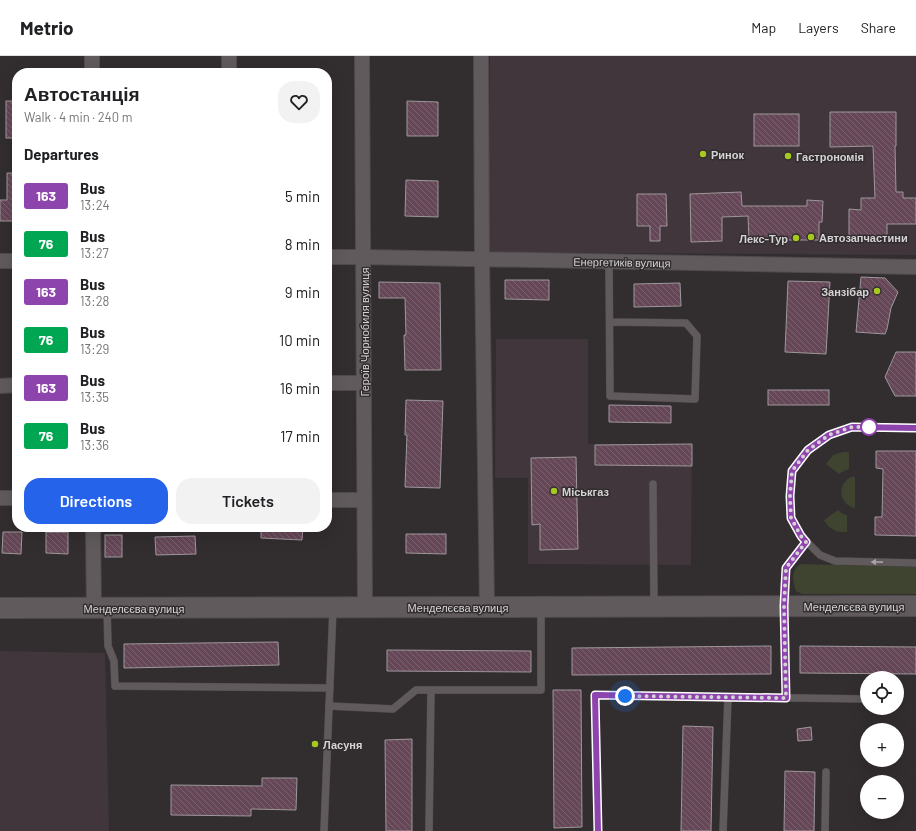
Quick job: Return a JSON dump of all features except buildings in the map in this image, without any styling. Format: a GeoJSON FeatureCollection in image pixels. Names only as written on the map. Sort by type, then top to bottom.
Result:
{"type":"FeatureCollection","features":[{"type":"Feature","properties":{"kind":"street"},"geometry":{"type":"LineString","coordinates":[[92,56],[92,68]]}},
{"type":"Feature","properties":{"kind":"street"},"geometry":{"type":"LineString","coordinates":[[229,56],[229,68]]}},
{"type":"Feature","properties":{"kind":"street","name":"Героїв Чорнобиля вулиця"},"geometry":{"type":"LineString","coordinates":[[362,56],[365,607]]}},
{"type":"Feature","properties":{"kind":"street"},"geometry":{"type":"LineString","coordinates":[[481,56],[482,259],[487,607]]}},
{"type":"Feature","properties":{"kind":"street","name":"Енергетиків вулиця"},"geometry":{"type":"LineString","coordinates":[[332,257],[916,267]]}},
{"type":"Feature","properties":{"kind":"street"},"geometry":{"type":"LineString","coordinates":[[0,261],[12,261]]}},
{"type":"Feature","properties":{"kind":"street"},"geometry":{"type":"LineString","coordinates":[[332,383],[364,383]]}},
{"type":"Feature","properties":{"kind":"street"},"geometry":{"type":"LineString","coordinates":[[0,386],[12,385]]}},
{"type":"Feature","properties":{"kind":"street"},"geometry":{"type":"LineString","coordinates":[[0,498],[12,498]]}},
{"type":"Feature","properties":{"kind":"street"},"geometry":{"type":"LineString","coordinates":[[332,500],[364,500]]}},
{"type":"Feature","properties":{"kind":"street"},"geometry":{"type":"LineString","coordinates":[[93,532],[100,608]]}},
{"type":"Feature","properties":{"kind":"street","name":"Менделєєва вулиця"},"geometry":{"type":"LineString","coordinates":[[0,608],[916,606]]}},
{"type":"Feature","properties":{"kind":"lane"},"geometry":{"type":"LineString","coordinates":[[609,261],[610,396],[695,399],[697,336],[686,323],[610,322]]}},
{"type":"Feature","properties":{"kind":"lane"},"geometry":{"type":"LineString","coordinates":[[916,428],[852,427],[829,435],[808,450],[792,471],[790,496],[791,518],[801,536],[820,555],[835,561],[916,563]]}},
{"type":"Feature","properties":{"kind":"lane"},"geometry":{"type":"LineString","coordinates":[[653,484],[654,607]]}},
{"type":"Feature","properties":{"kind":"lane"},"geometry":{"type":"LineString","coordinates":[[786,698],[784,606],[786,568],[806,542]]}},
{"type":"Feature","properties":{"kind":"lane"},"geometry":{"type":"LineString","coordinates":[[329,706],[393,709],[416,690],[541,690],[541,607]]}},
{"type":"Feature","properties":{"kind":"lane"},"geometry":{"type":"LineString","coordinates":[[100,608],[108,646],[114,661],[115,686],[330,688]]}},
{"type":"Feature","properties":{"kind":"lane"},"geometry":{"type":"LineString","coordinates":[[324,831],[333,608]]}},
{"type":"Feature","properties":{"kind":"lane"},"geometry":{"type":"LineString","coordinates":[[429,831],[431,690]]}},
{"type":"Feature","properties":{"kind":"lane"},"geometry":{"type":"LineString","coordinates":[[598,831],[595,695],[860,699]]}},
{"type":"Feature","properties":{"kind":"lane"},"geometry":{"type":"LineString","coordinates":[[723,831],[728,697]]}},
{"type":"Feature","properties":{"kind":"lane"},"geometry":{"type":"LineString","coordinates":[[824,831],[826,772]]}},
{"type":"Feature","properties":{"kind":"shaded area","name":"Ринок"},"geometry":{"type":"Polygon","coordinates":[[[490,56],[916,56],[916,255],[488,252],[490,56]]]}},
{"type":"Feature","properties":{"kind":"shaded area"},"geometry":{"type":"Polygon","coordinates":[[[496,339],[588,339],[588,444],[692,444],[691,565],[528,564],[528,478],[495,478],[496,339]]]}},
{"type":"Feature","properties":{"kind":"shaded area"},"geometry":{"type":"Polygon","coordinates":[[[0,651],[105,653],[109,831],[0,831],[0,651]]]}},
{"type":"Feature","properties":{"kind":"green space"},"geometry":{"type":"Polygon","coordinates":[[[849,452],[849,469],[839,474],[826,464],[833,455],[849,452]]]}},
{"type":"Feature","properties":{"kind":"green space"},"geometry":{"type":"Polygon","coordinates":[[[851,477],[855,477],[855,508],[846,503],[841,494],[843,484],[851,477]]]}},
{"type":"Feature","properties":{"kind":"green space"},"geometry":{"type":"Polygon","coordinates":[[[838,510],[847,515],[847,532],[833,530],[824,520],[838,510]]]}},
{"type":"Feature","properties":{"kind":"green space"},"geometry":{"type":"Polygon","coordinates":[[[801,564],[916,567],[916,594],[802,594],[796,591],[793,580],[795,569],[801,564]]]}},
{"type":"Feature","properties":{"kind":"bus line","name":"163"},"geometry":{"type":"LineString","coordinates":[[598,831],[595,695],[786,698],[784,606],[786,568],[806,542],[791,518],[790,496],[792,471],[808,450],[829,435],[852,427],[916,428]]}},
{"type":"Feature","properties":{"kind":"place","name":"Ринок"},"geometry":{"type":"Point","coordinates":[703,154]}},
{"type":"Feature","properties":{"kind":"place","name":"Гастрономія"},"geometry":{"type":"Point","coordinates":[788,156]}},
{"type":"Feature","properties":{"kind":"place","name":"Автозапчастини"},"geometry":{"type":"Point","coordinates":[811,237]}},
{"type":"Feature","properties":{"kind":"place","name":"Лекс-Тур"},"geometry":{"type":"Point","coordinates":[796,238]}},
{"type":"Feature","properties":{"kind":"place","name":"Занзібар"},"geometry":{"type":"Point","coordinates":[877,291]}},
{"type":"Feature","properties":{"kind":"place","name":"Міськгаз"},"geometry":{"type":"Point","coordinates":[554,491]}},
{"type":"Feature","properties":{"kind":"place","name":"Ласуня"},"geometry":{"type":"Point","coordinates":[315,744]}},
{"type":"Feature","properties":{"kind":"route"},"geometry":{"type":"LineString","coordinates":[[625,696],[786,698],[784,606],[786,568],[806,542],[791,518],[790,496],[792,471],[808,450],[829,435],[852,427],[869,427]]}}]}
